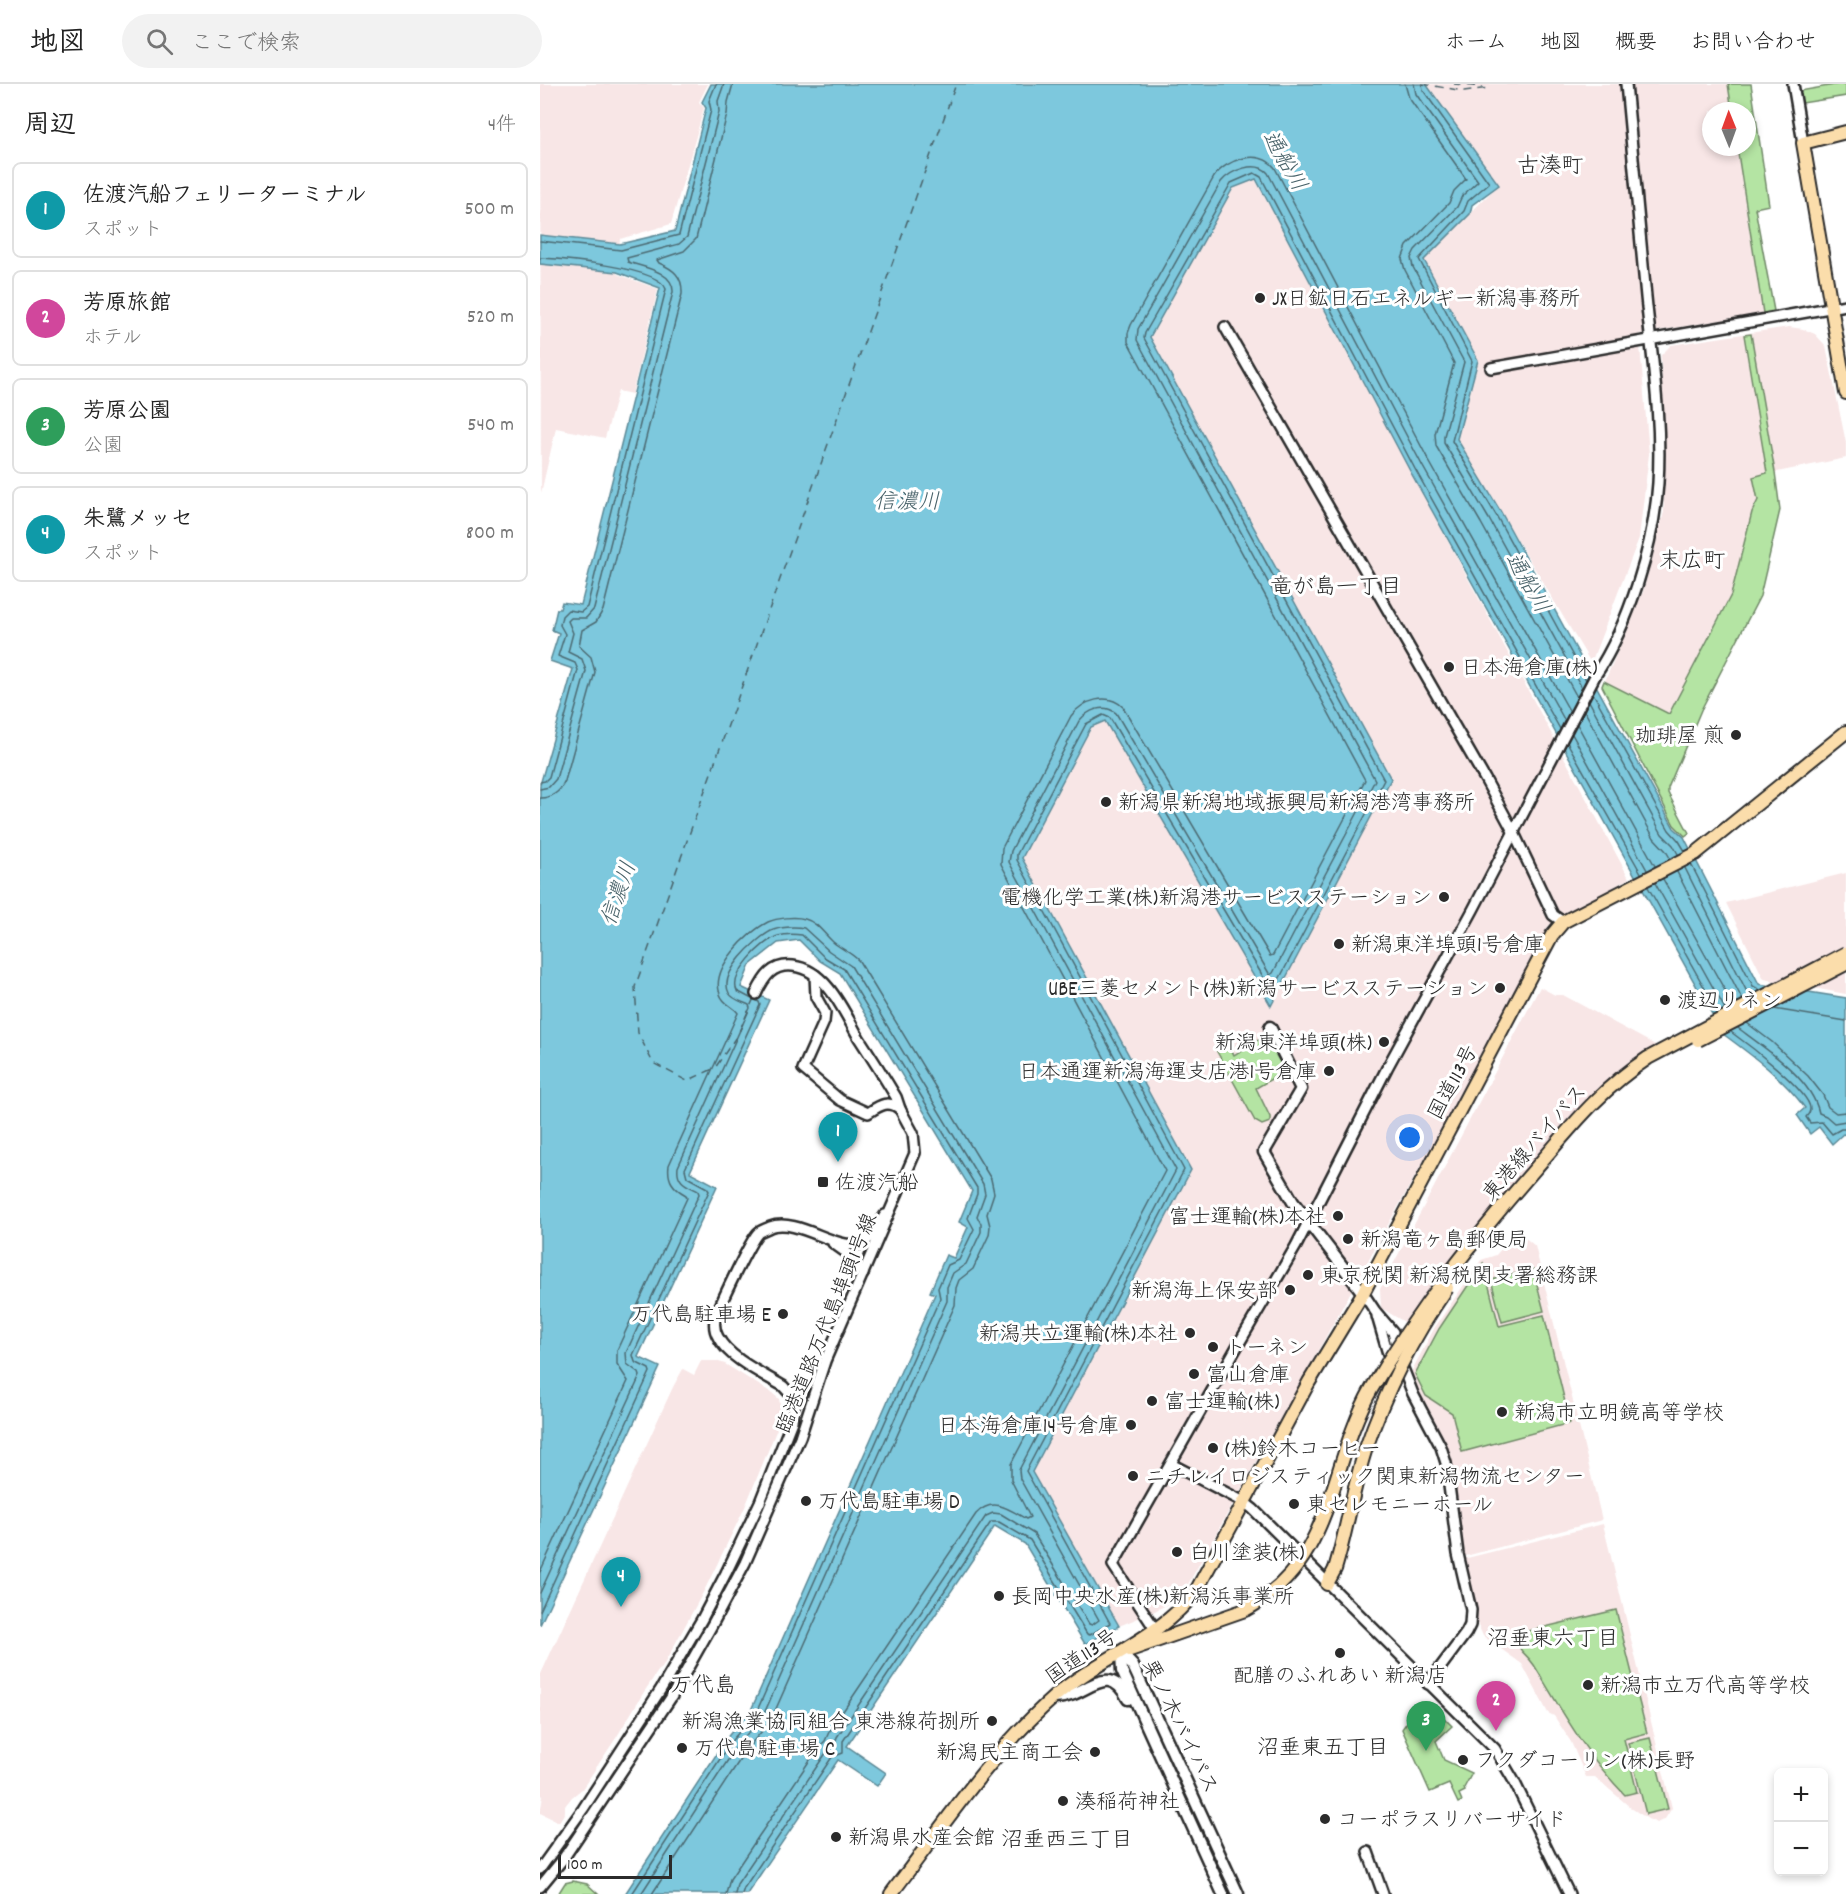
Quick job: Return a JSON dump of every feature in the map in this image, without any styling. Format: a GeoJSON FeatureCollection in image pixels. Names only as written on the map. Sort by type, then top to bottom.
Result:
{"type":"FeatureCollection","features":[{"type":"Feature","properties":{"kind":"highway"},"geometry":{"type":"LineString","coordinates":[[1846,132],[1803,143],[1846,393]]}},
{"type":"Feature","properties":{"kind":"highway","name":"国道113号"},"geometry":{"type":"LineString","coordinates":[[891,1894],[995,1757],[1020,1729],[1074,1682],[1174,1615],[1196,1590],[1309,1382],[1364,1293],[1552,935],[1563,921],[1695,854],[1846,732]]}},
{"type":"Feature","properties":{"kind":"highway","name":"東港線バイパス"},"geometry":{"type":"LineString","coordinates":[[1120,1653],[1245,1610],[1262,1601],[1281,1585],[1308,1551],[1323,1519],[1360,1412],[1374,1385],[1427,1301],[1523,1182],[1592,1103],[1618,1079],[1648,1058],[1846,953]]}},
{"type":"Feature","properties":{"kind":"highway","name":"東港線バイパス"},"geometry":{"type":"LineString","coordinates":[[1328,1584],[1335,1569],[1365,1450],[1382,1405],[1411,1345],[1459,1271],[1527,1187],[1598,1106],[1624,1084],[1686,1046],[1846,964]]}},
{"type":"Feature","properties":{"kind":"main road"},"geometry":{"type":"LineString","coordinates":[[1270,1027],[1301,1089],[1264,1152],[1293,1202],[1364,1293]]}},
{"type":"Feature","properties":{"kind":"main road","name":"栗ノ木バイパス"},"geometry":{"type":"LineString","coordinates":[[1120,1653],[1122,1671],[1150,1738],[1223,1894]]}},
{"type":"Feature","properties":{"kind":"main road","name":"栗ノ木バイパス"},"geometry":{"type":"LineString","coordinates":[[1120,1653],[1133,1666],[1238,1894]]}},
{"type":"Feature","properties":{"kind":"main road"},"geometry":{"type":"LineString","coordinates":[[1053,1698],[1075,1695],[1101,1680],[1116,1682],[1122,1688],[1150,1738]]}},
{"type":"Feature","properties":{"kind":"street"},"geometry":{"type":"LineString","coordinates":[[1155,1629],[1113,1565],[1308,1222],[1387,1068],[1595,676],[1607,658],[1632,600],[1648,542],[1658,484],[1658,425],[1626,84]]}},
{"type":"Feature","properties":{"kind":"street"},"geometry":{"type":"LineString","coordinates":[[1793,84],[1803,143]]}},
{"type":"Feature","properties":{"kind":"street"},"geometry":{"type":"LineString","coordinates":[[1491,368],[1846,305]]}},
{"type":"Feature","properties":{"kind":"street"},"geometry":{"type":"LineString","coordinates":[[1225,327],[1513,831],[1553,915],[1563,921]]}},
{"type":"Feature","properties":{"kind":"street"},"geometry":{"type":"LineString","coordinates":[[756,994],[765,976],[774,969],[796,967],[815,975],[830,990],[896,1097],[913,1133],[915,1153],[890,1211]]}},
{"type":"Feature","properties":{"kind":"street"},"geometry":{"type":"LineString","coordinates":[[815,975],[816,998],[825,1013],[824,1022],[803,1069],[840,1100],[868,1113],[885,1104],[900,1109]]}},
{"type":"Feature","properties":{"kind":"street","name":"臨港道路万代島埠頭1号線"},"geometry":{"type":"LineString","coordinates":[[540,1869],[583,1809],[654,1701],[702,1619],[760,1502],[792,1421],[793,1397],[783,1386],[727,1350],[716,1335],[716,1318],[748,1248],[758,1233],[781,1225],[792,1226],[847,1244],[860,1244],[871,1236],[890,1211]]}},
{"type":"Feature","properties":{"kind":"street","name":"臨港道路万代島埠頭1号線"},"geometry":{"type":"LineString","coordinates":[[540,1887],[563,1859],[672,1696],[745,1563],[800,1437],[818,1381],[890,1211]]}},
{"type":"Feature","properties":{"kind":"street"},"geometry":{"type":"LineString","coordinates":[[818,1234],[847,1253],[863,1274]]}},
{"type":"Feature","properties":{"kind":"street"},"geometry":{"type":"LineString","coordinates":[[1364,1293],[1375,1311],[1395,1374],[1413,1394],[1441,1447],[1446,1463],[1458,1554],[1472,1619],[1466,1633],[1428,1684]]}},
{"type":"Feature","properties":{"kind":"street"},"geometry":{"type":"LineString","coordinates":[[793,1397],[805,1394],[818,1381]]}},
{"type":"Feature","properties":{"kind":"street"},"geometry":{"type":"LineString","coordinates":[[1171,1464],[1244,1502],[1495,1749],[1514,1781],[1569,1894]]}},
{"type":"Feature","properties":{"kind":"street"},"geometry":{"type":"LineString","coordinates":[[1368,1852],[1383,1894]]}},
{"type":"Feature","properties":{"kind":"shaded area"},"geometry":{"type":"Polygon","coordinates":[[[540,84],[708,84],[699,102],[704,108],[671,224],[620,239],[617,274],[658,289],[632,394],[618,391],[605,438],[556,428],[541,493],[540,84]]]}},
{"type":"Feature","properties":{"kind":"shaded area"},"geometry":{"type":"Polygon","coordinates":[[[1426,84],[1728,84],[1731,102],[1702,102],[1702,156],[1738,156],[1763,313],[1639,334],[1649,454],[1639,538],[1591,663],[1457,439],[1478,360],[1424,260],[1498,185],[1426,84]]]}},
{"type":"Feature","properties":{"kind":"shaded area"},"geometry":{"type":"Polygon","coordinates":[[[1255,179],[1629,878],[1548,926],[1458,1099],[1181,1597],[1119,1626],[1032,1472],[1191,1170],[1022,858],[1091,727],[1105,720],[1271,1005],[1391,779],[1150,336],[1233,188],[1255,179]]]}},
{"type":"Feature","properties":{"kind":"shaded area"},"geometry":{"type":"Polygon","coordinates":[[[1789,327],[1815,334],[1826,346],[1846,443],[1846,458],[1753,477],[1758,499],[1752,512],[1731,595],[1669,714],[1605,681],[1643,592],[1664,512],[1661,355],[1671,345],[1789,327]]]}},
{"type":"Feature","properties":{"kind":"shaded area"},"geometry":{"type":"Polygon","coordinates":[[[1846,873],[1846,994],[1764,979],[1726,903],[1846,873]]]}},
{"type":"Feature","properties":{"kind":"shaded area"},"geometry":{"type":"Polygon","coordinates":[[[1540,987],[1555,995],[1563,995],[1657,1046],[1608,1080],[1584,1102],[1460,1247],[1406,1323],[1381,1308],[1380,1289],[1540,987]]]}},
{"type":"Feature","properties":{"kind":"shaded area","name":"新潟市立明鏡高等学校"},"geometry":{"type":"Polygon","coordinates":[[[1517,1231],[1535,1246],[1602,1520],[1462,1557],[1451,1462],[1409,1376],[1435,1327],[1481,1260],[1496,1255],[1517,1231]]]}},
{"type":"Feature","properties":{"kind":"shaded area"},"geometry":{"type":"Polygon","coordinates":[[[701,1361],[716,1361],[725,1364],[772,1393],[779,1399],[781,1419],[745,1507],[705,1589],[662,1668],[582,1789],[565,1806],[565,1812],[559,1822],[540,1813],[543,1796],[540,1794],[540,1676],[673,1387],[683,1369],[694,1375],[701,1361]]]}},
{"type":"Feature","properties":{"kind":"shaded area","name":"新潟市立万代高等学校"},"geometry":{"type":"Polygon","coordinates":[[[1603,1524],[1672,1808],[1665,1819],[1657,1823],[1631,1808],[1595,1777],[1586,1777],[1571,1742],[1554,1716],[1548,1713],[1522,1664],[1483,1636],[1475,1618],[1463,1559],[1603,1524]]]}},
{"type":"Feature","properties":{"kind":"green space"},"geometry":{"type":"Polygon","coordinates":[[[1728,84],[1751,84],[1754,102],[1731,102],[1728,84]]]}},
{"type":"Feature","properties":{"kind":"green space"},"geometry":{"type":"Polygon","coordinates":[[[1846,84],[1846,96],[1796,104],[1794,92],[1846,84]]]}},
{"type":"Feature","properties":{"kind":"green space"},"geometry":{"type":"Polygon","coordinates":[[[1756,118],[1769,205],[1755,208],[1774,311],[1763,313],[1738,156],[1756,156],[1756,118]]]}},
{"type":"Feature","properties":{"kind":"green space"},"geometry":{"type":"Polygon","coordinates":[[[1751,334],[1780,510],[1760,596],[1701,710],[1668,788],[1668,793],[1689,833],[1685,836],[1674,825],[1602,686],[1604,681],[1669,714],[1731,595],[1752,512],[1758,500],[1753,477],[1767,473],[1744,335],[1751,334]]]}},
{"type":"Feature","properties":{"kind":"green space"},"geometry":{"type":"Polygon","coordinates":[[[1265,1036],[1285,1071],[1256,1088],[1270,1117],[1270,1122],[1262,1125],[1255,1121],[1215,1048],[1226,1040],[1234,1055],[1265,1036]]]}},
{"type":"Feature","properties":{"kind":"green space"},"geometry":{"type":"Polygon","coordinates":[[[1483,1263],[1499,1326],[1544,1315],[1570,1423],[1462,1452],[1452,1413],[1426,1396],[1415,1374],[1439,1329],[1483,1263]]]}},
{"type":"Feature","properties":{"kind":"green space"},"geometry":{"type":"Polygon","coordinates":[[[1533,1269],[1544,1311],[1502,1322],[1491,1280],[1533,1269]]]}},
{"type":"Feature","properties":{"kind":"green space"},"geometry":{"type":"Polygon","coordinates":[[[1616,1610],[1647,1733],[1624,1739],[1637,1792],[1625,1795],[1598,1765],[1576,1733],[1534,1665],[1520,1649],[1516,1634],[1616,1610]]]}},
{"type":"Feature","properties":{"kind":"green space"},"geometry":{"type":"Polygon","coordinates":[[[1417,1708],[1427,1717],[1435,1709],[1452,1726],[1436,1741],[1444,1760],[1472,1773],[1464,1788],[1465,1791],[1459,1794],[1462,1801],[1458,1803],[1449,1784],[1430,1792],[1402,1729],[1417,1708]]]}},
{"type":"Feature","properties":{"kind":"green space"},"geometry":{"type":"Polygon","coordinates":[[[1650,1738],[1668,1809],[1646,1814],[1628,1743],[1650,1738]]]}},
{"type":"Feature","properties":{"kind":"green space"},"geometry":{"type":"Polygon","coordinates":[[[573,1881],[587,1884],[598,1894],[558,1894],[565,1883],[573,1881]]]}},
{"type":"Feature","properties":{"kind":"water","name":"信濃川"},"geometry":{"type":"Polygon","coordinates":[[[711,84],[1426,84],[1499,185],[1472,205],[1470,214],[1424,260],[1478,360],[1457,439],[1501,512],[1674,828],[1684,837],[1759,984],[1846,998],[1846,1135],[1843,1134],[1832,1144],[1819,1127],[1810,1134],[1797,1115],[1805,1108],[1796,1097],[1767,1068],[1723,1034],[1410,471],[1256,179],[1233,188],[1150,337],[1391,779],[1271,1006],[1105,721],[1091,727],[1022,858],[1191,1170],[1032,1472],[1119,1626],[1085,1644],[1025,1544],[995,1526],[847,1746],[886,1773],[877,1786],[838,1760],[747,1894],[625,1894],[729,1735],[751,1710],[935,1294],[930,1292],[946,1255],[954,1258],[968,1227],[959,1222],[972,1191],[840,973],[820,961],[799,940],[778,943],[750,965],[741,987],[769,1000],[690,1172],[717,1186],[638,1357],[660,1367],[540,1625],[540,785],[573,669],[550,661],[559,633],[552,630],[557,609],[560,609],[562,602],[581,605],[660,288],[617,272],[540,264],[540,235],[620,244],[675,231],[706,108],[702,102],[711,84]]]}},
{"type":"Feature","properties":{"kind":"ferry route"},"geometry":{"type":"LineString","coordinates":[[754,998],[738,1034],[715,1068],[687,1081],[653,1063],[638,1033],[635,987],[956,84]]}},
{"type":"Feature","properties":{"kind":"ferry route"},"geometry":{"type":"LineString","coordinates":[[1422,84],[1464,91],[1489,88]]}},
{"type":"Feature","properties":{"kind":"ferry route"},"geometry":{"type":"LineString","coordinates":[[1454,84],[1483,87]]}},
{"type":"Feature","properties":{"kind":"ferry route"},"geometry":{"type":"LineString","coordinates":[[1468,84],[1479,86]]}},
{"type":"Feature","properties":{"kind":"place","name":"JX日鉱日石エネルギー新潟事務所"},"geometry":{"type":"Point","coordinates":[1260,298]}},
{"type":"Feature","properties":{"kind":"place","name":"日本海倉庫(株)"},"geometry":{"type":"Point","coordinates":[1449,667]}},
{"type":"Feature","properties":{"kind":"place","name":"珈琲屋 煎"},"geometry":{"type":"Point","coordinates":[1736,735]}},
{"type":"Feature","properties":{"kind":"place","name":"新潟県新潟地域振興局新潟港湾事務所"},"geometry":{"type":"Point","coordinates":[1106,802]}},
{"type":"Feature","properties":{"kind":"place","name":"電機化学工業(株)新潟港サービスステーション"},"geometry":{"type":"Point","coordinates":[1444,897]}},
{"type":"Feature","properties":{"kind":"place","name":"新潟東洋埠頭1号倉庫"},"geometry":{"type":"Point","coordinates":[1339,944]}},
{"type":"Feature","properties":{"kind":"place","name":"UBE三菱セメント(株)新潟サービスステーション"},"geometry":{"type":"Point","coordinates":[1500,988]}},
{"type":"Feature","properties":{"kind":"place","name":"渡辺リネン"},"geometry":{"type":"Point","coordinates":[1665,1000]}},
{"type":"Feature","properties":{"kind":"place","name":"新潟東洋埠頭(株)"},"geometry":{"type":"Point","coordinates":[1384,1042]}},
{"type":"Feature","properties":{"kind":"place","name":"日本通運新潟海運支店港1号倉庫"},"geometry":{"type":"Point","coordinates":[1329,1071]}},
{"type":"Feature","properties":{"kind":"place","name":"佐渡汽船フェリーターミナル"},"geometry":{"type":"Point","coordinates":[838,1162]}},
{"type":"Feature","properties":{"kind":"place","name":"佐渡汽船"},"geometry":{"type":"Point","coordinates":[823,1182]}},
{"type":"Feature","properties":{"kind":"place","name":"富士運輸(株)本社"},"geometry":{"type":"Point","coordinates":[1338,1216]}},
{"type":"Feature","properties":{"kind":"place","name":"新潟竜ヶ島郵便局"},"geometry":{"type":"Point","coordinates":[1348,1239]}},
{"type":"Feature","properties":{"kind":"place","name":"東京税関 新潟税関支署総務課"},"geometry":{"type":"Point","coordinates":[1308,1275]}},
{"type":"Feature","properties":{"kind":"place","name":"新潟海上保安部"},"geometry":{"type":"Point","coordinates":[1290,1290]}},
{"type":"Feature","properties":{"kind":"place","name":"万代島駐車場 E"},"geometry":{"type":"Point","coordinates":[783,1314]}},
{"type":"Feature","properties":{"kind":"place","name":"新潟共立運輸(株)本社"},"geometry":{"type":"Point","coordinates":[1190,1333]}},
{"type":"Feature","properties":{"kind":"place","name":"トーネン"},"geometry":{"type":"Point","coordinates":[1213,1347]}},
{"type":"Feature","properties":{"kind":"place","name":"富山倉庫"},"geometry":{"type":"Point","coordinates":[1194,1374]}},
{"type":"Feature","properties":{"kind":"place","name":"富士運輸(株)"},"geometry":{"type":"Point","coordinates":[1152,1401]}},
{"type":"Feature","properties":{"kind":"place","name":"新潟市立明鏡高等学校"},"geometry":{"type":"Point","coordinates":[1502,1412]}},
{"type":"Feature","properties":{"kind":"place","name":"日本海倉庫14号倉庫"},"geometry":{"type":"Point","coordinates":[1131,1425]}},
{"type":"Feature","properties":{"kind":"place","name":"(株)鈴木コーヒー"},"geometry":{"type":"Point","coordinates":[1213,1448]}},
{"type":"Feature","properties":{"kind":"place","name":"ニチレイロジスティック関東新潟物流センター"},"geometry":{"type":"Point","coordinates":[1133,1476]}},
{"type":"Feature","properties":{"kind":"place","name":"万代島駐車場 D"},"geometry":{"type":"Point","coordinates":[806,1501]}},
{"type":"Feature","properties":{"kind":"place","name":"東セレモニーホール"},"geometry":{"type":"Point","coordinates":[1294,1504]}},
{"type":"Feature","properties":{"kind":"place","name":"白川塗装(株)"},"geometry":{"type":"Point","coordinates":[1177,1552]}},
{"type":"Feature","properties":{"kind":"place","name":"長岡中央水産(株)新潟浜事業所"},"geometry":{"type":"Point","coordinates":[999,1596]}},
{"type":"Feature","properties":{"kind":"place","name":"朱鷺メッセ"},"geometry":{"type":"Point","coordinates":[621,1607]}},
{"type":"Feature","properties":{"kind":"place","name":"配膳のふれあい 新潟店"},"geometry":{"type":"Point","coordinates":[1340,1653]}},
{"type":"Feature","properties":{"kind":"place","name":"新潟市立万代高等学校"},"geometry":{"type":"Point","coordinates":[1588,1685]}},
{"type":"Feature","properties":{"kind":"place","name":"新潟漁業協同組合 東港線荷捌所"},"geometry":{"type":"Point","coordinates":[992,1721]}},
{"type":"Feature","properties":{"kind":"place","name":"芳原旅館"},"geometry":{"type":"Point","coordinates":[1496,1731]}},
{"type":"Feature","properties":{"kind":"place","name":"万代島駐車場 C"},"geometry":{"type":"Point","coordinates":[682,1748]}},
{"type":"Feature","properties":{"kind":"place","name":"芳原公園"},"geometry":{"type":"Point","coordinates":[1426,1751]}},
{"type":"Feature","properties":{"kind":"place","name":"新潟民主商工会"},"geometry":{"type":"Point","coordinates":[1095,1752]}},
{"type":"Feature","properties":{"kind":"place","name":"フクダコーリン(株)長野"},"geometry":{"type":"Point","coordinates":[1463,1760]}},
{"type":"Feature","properties":{"kind":"place","name":"湊稲荷神社"},"geometry":{"type":"Point","coordinates":[1063,1801]}},
{"type":"Feature","properties":{"kind":"place","name":"コーポラスリバーサイド"},"geometry":{"type":"Point","coordinates":[1325,1819]}},
{"type":"Feature","properties":{"kind":"place","name":"新潟県水産会館"},"geometry":{"type":"Point","coordinates":[836,1837]}},
{"type":"Feature","properties":{"kind":"district","name":"古湊町"},"geometry":{"type":"Point","coordinates":[1550,164]}},
{"type":"Feature","properties":{"kind":"district","name":"末広町"},"geometry":{"type":"Point","coordinates":[1692,559]}},
{"type":"Feature","properties":{"kind":"district","name":"竜が島一丁目"},"geometry":{"type":"Point","coordinates":[1336,585]}},
{"type":"Feature","properties":{"kind":"district","name":"沼垂東六丁目"},"geometry":{"type":"Point","coordinates":[1553,1637]}},
{"type":"Feature","properties":{"kind":"district","name":"万代島"},"geometry":{"type":"Point","coordinates":[703,1684]}},
{"type":"Feature","properties":{"kind":"district","name":"沼垂東五丁目"},"geometry":{"type":"Point","coordinates":[1323,1746]}},
{"type":"Feature","properties":{"kind":"district","name":"沼垂西三丁目"},"geometry":{"type":"Point","coordinates":[1067,1838]}},
{"type":"Feature","properties":{"kind":"water label","name":"通船川"},"geometry":{"type":"Point","coordinates":[1286,160]}},
{"type":"Feature","properties":{"kind":"water label","name":"通船川"},"geometry":{"type":"Point","coordinates":[1529,582]}}]}
